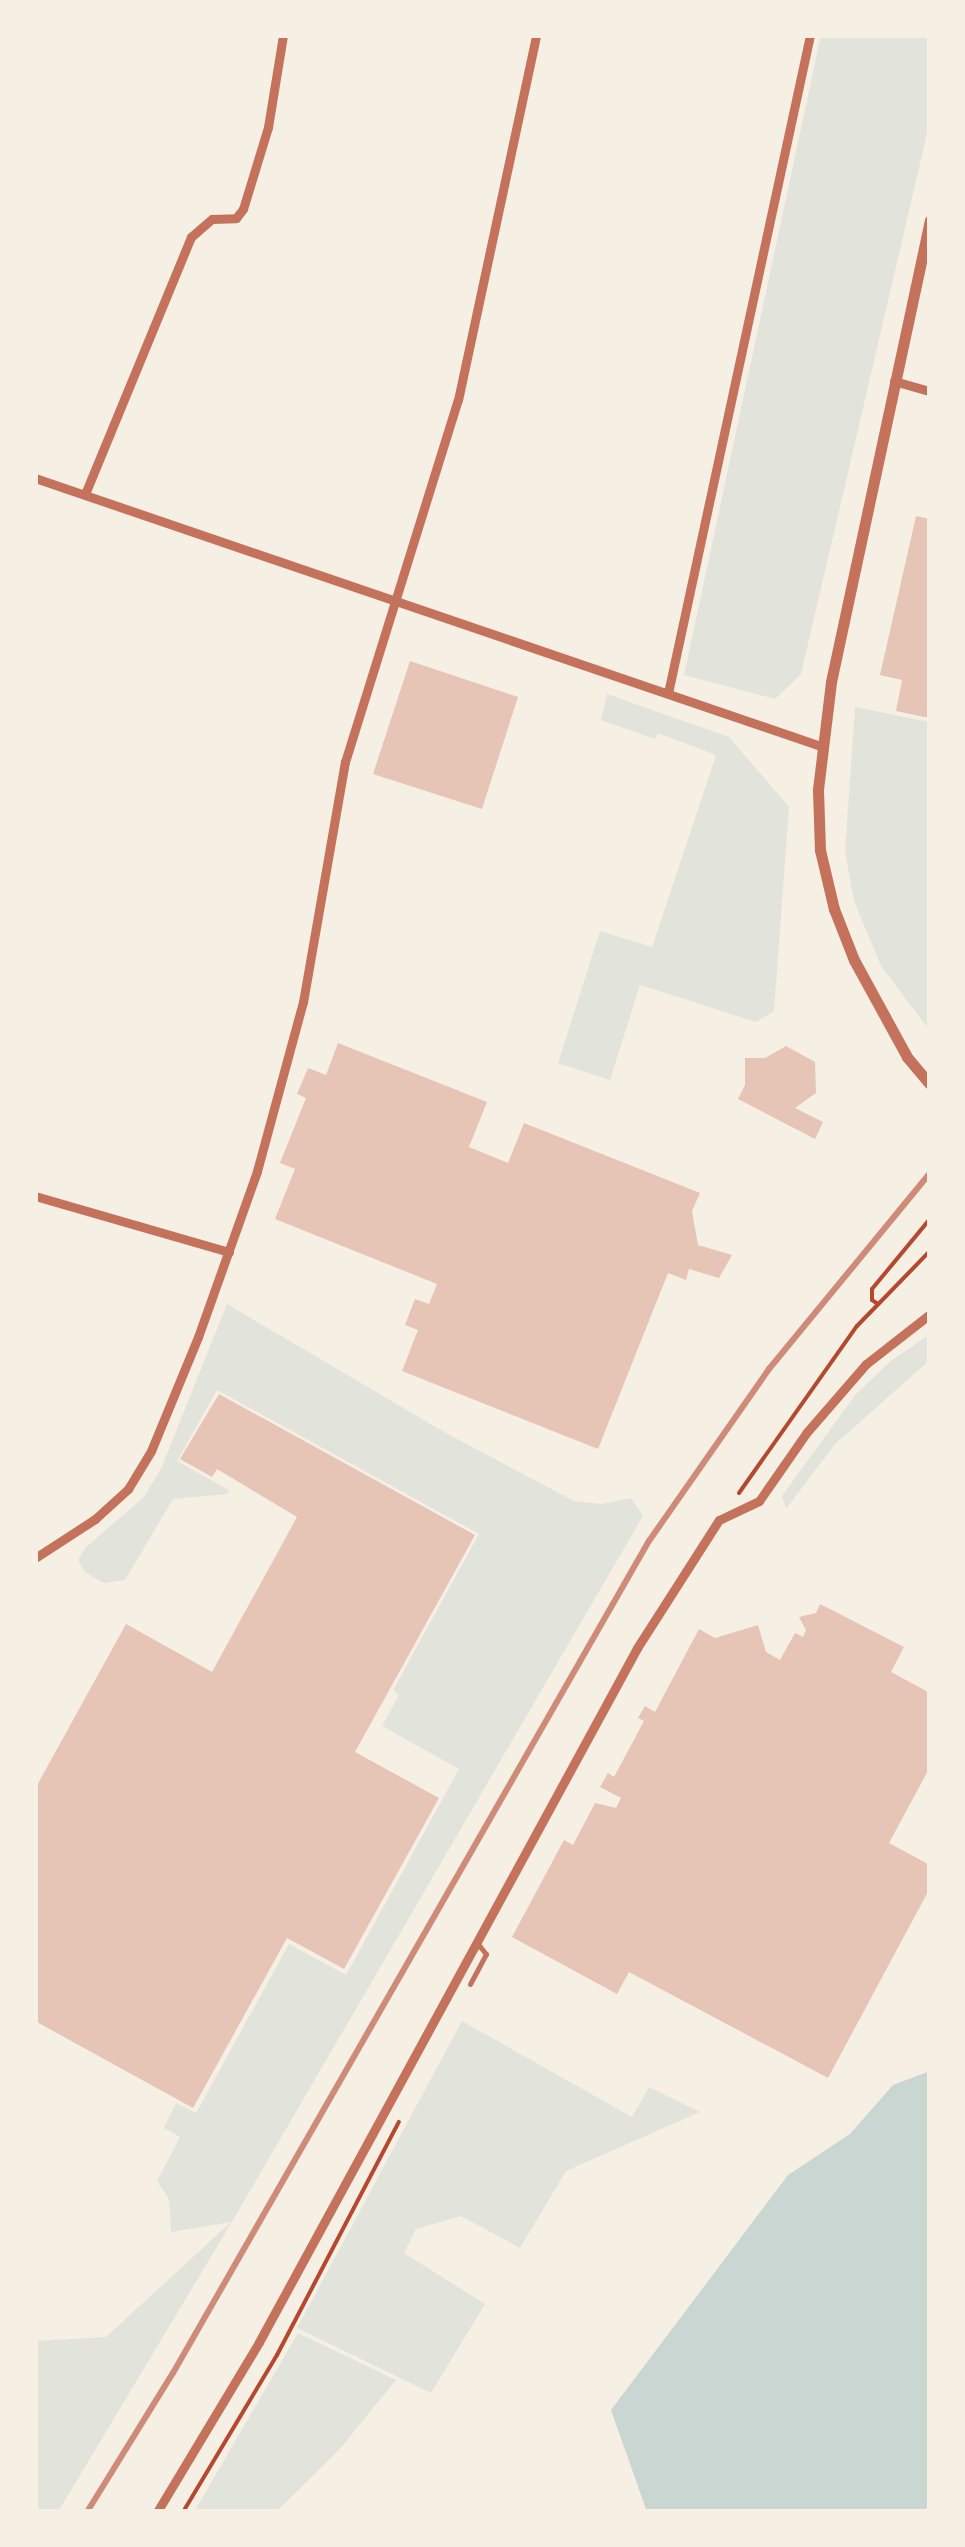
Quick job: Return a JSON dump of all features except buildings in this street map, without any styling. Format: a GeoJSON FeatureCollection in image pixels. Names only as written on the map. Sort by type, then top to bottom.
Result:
{"type":"FeatureCollection","features":[{"type":"Feature","properties":{"kind":"street"},"geometry":{"type":"LineString","coordinates":[[85,494],[191,237],[212,219],[236,218],[243,209],[265,140],[282,35]]}},
{"type":"Feature","properties":{"kind":"street"},"geometry":{"type":"LineString","coordinates":[[35,1558],[106,1509],[128,1489],[152,1452],[229,1252],[284,1080],[303,1002],[345,762],[458,400],[536,35]]}},
{"type":"Feature","properties":{"kind":"street"},"geometry":{"type":"LineString","coordinates":[[668,693],[810,35]]}},
{"type":"Feature","properties":{"kind":"street"},"geometry":{"type":"LineString","coordinates":[[930,220],[821,746],[820,850],[834,909],[854,960],[906,1057],[930,1084]]}},
{"type":"Feature","properties":{"kind":"street"},"geometry":{"type":"LineString","coordinates":[[894,381],[930,391]]}},
{"type":"Feature","properties":{"kind":"street"},"geometry":{"type":"LineString","coordinates":[[35,478],[394,604],[821,746]]}},
{"type":"Feature","properties":{"kind":"street"},"geometry":{"type":"LineString","coordinates":[[35,1196],[229,1252]]}},
{"type":"Feature","properties":{"kind":"street"},"geometry":{"type":"LineString","coordinates":[[156,2512],[259,2342],[636,1648],[720,1520],[759,1501],[807,1432],[866,1364],[930,1314]]}},
{"type":"Feature","properties":{"kind":"lane"},"geometry":{"type":"LineString","coordinates":[[470,1984],[486,1954],[476,1942]]}},
{"type":"Feature","properties":{"kind":"path"},"geometry":{"type":"LineString","coordinates":[[878,1304],[872,1300],[872,1289],[930,1218]]}},
{"type":"Feature","properties":{"kind":"path"},"geometry":{"type":"LineString","coordinates":[[741,1512],[738,1490],[878,1304],[930,1251]]}},
{"type":"Feature","properties":{"kind":"path"},"geometry":{"type":"LineString","coordinates":[[183,2512],[277,2355],[402,2114]]}},
{"type":"Feature","properties":{"kind":"shaded area"},"geometry":{"type":"Polygon","coordinates":[[[821,35],[930,35],[930,121],[801,674],[775,699],[684,675],[821,35]]]}},
{"type":"Feature","properties":{"kind":"shaded area"},"geometry":{"type":"Polygon","coordinates":[[[607,694],[729,737],[789,807],[774,1011],[756,1022],[640,985],[610,1080],[558,1063],[600,931],[652,947],[716,755],[658,733],[655,739],[601,720],[607,694]]]}},
{"type":"Feature","properties":{"kind":"shaded area"},"geometry":{"type":"Polygon","coordinates":[[[855,707],[930,722],[930,1031],[881,966],[854,901],[845,852],[855,707]]]}},
{"type":"Feature","properties":{"kind":"shaded area"},"geometry":{"type":"Polygon","coordinates":[[[227,1304],[446,1433],[574,1501],[601,1504],[631,1498],[643,1516],[233,2220],[58,2512],[35,2512],[35,2341],[106,2337],[231,2222],[171,2232],[169,2199],[157,2181],[180,2137],[164,2128],[176,2103],[196,2113],[289,1944],[346,1975],[459,1769],[382,1726],[399,1695],[393,1690],[479,1534],[217,1390],[177,1461],[229,1490],[227,1494],[173,1499],[125,1580],[104,1583],[85,1572],[78,1560],[86,1547],[144,1497],[161,1469],[227,1304]]]}},
{"type":"Feature","properties":{"kind":"shaded area"},"geometry":{"type":"Polygon","coordinates":[[[930,1334],[930,1360],[835,1444],[786,1509],[782,1496],[855,1395],[892,1360],[930,1334]]]}},
{"type":"Feature","properties":{"kind":"shaded area"},"geometry":{"type":"Polygon","coordinates":[[[462,2021],[632,2117],[649,2087],[700,2112],[566,2171],[520,2248],[461,2216],[416,2229],[404,2253],[485,2304],[431,2393],[297,2328],[462,2021]]]}},
{"type":"Feature","properties":{"kind":"shaded area"},"geometry":{"type":"Polygon","coordinates":[[[930,2071],[930,2506],[920,2512],[647,2512],[611,2410],[788,2175],[850,2134],[893,2085],[930,2071]]]}},
{"type":"Feature","properties":{"kind":"shaded area"},"geometry":{"type":"Polygon","coordinates":[[[298,2333],[396,2380],[338,2451],[276,2512],[194,2512],[298,2333]]]}},
{"type":"Feature","properties":{"kind":"railway"},"geometry":{"type":"LineString","coordinates":[[87,2512],[173,2373],[649,1541],[769,1369],[930,1173]]}}]}
